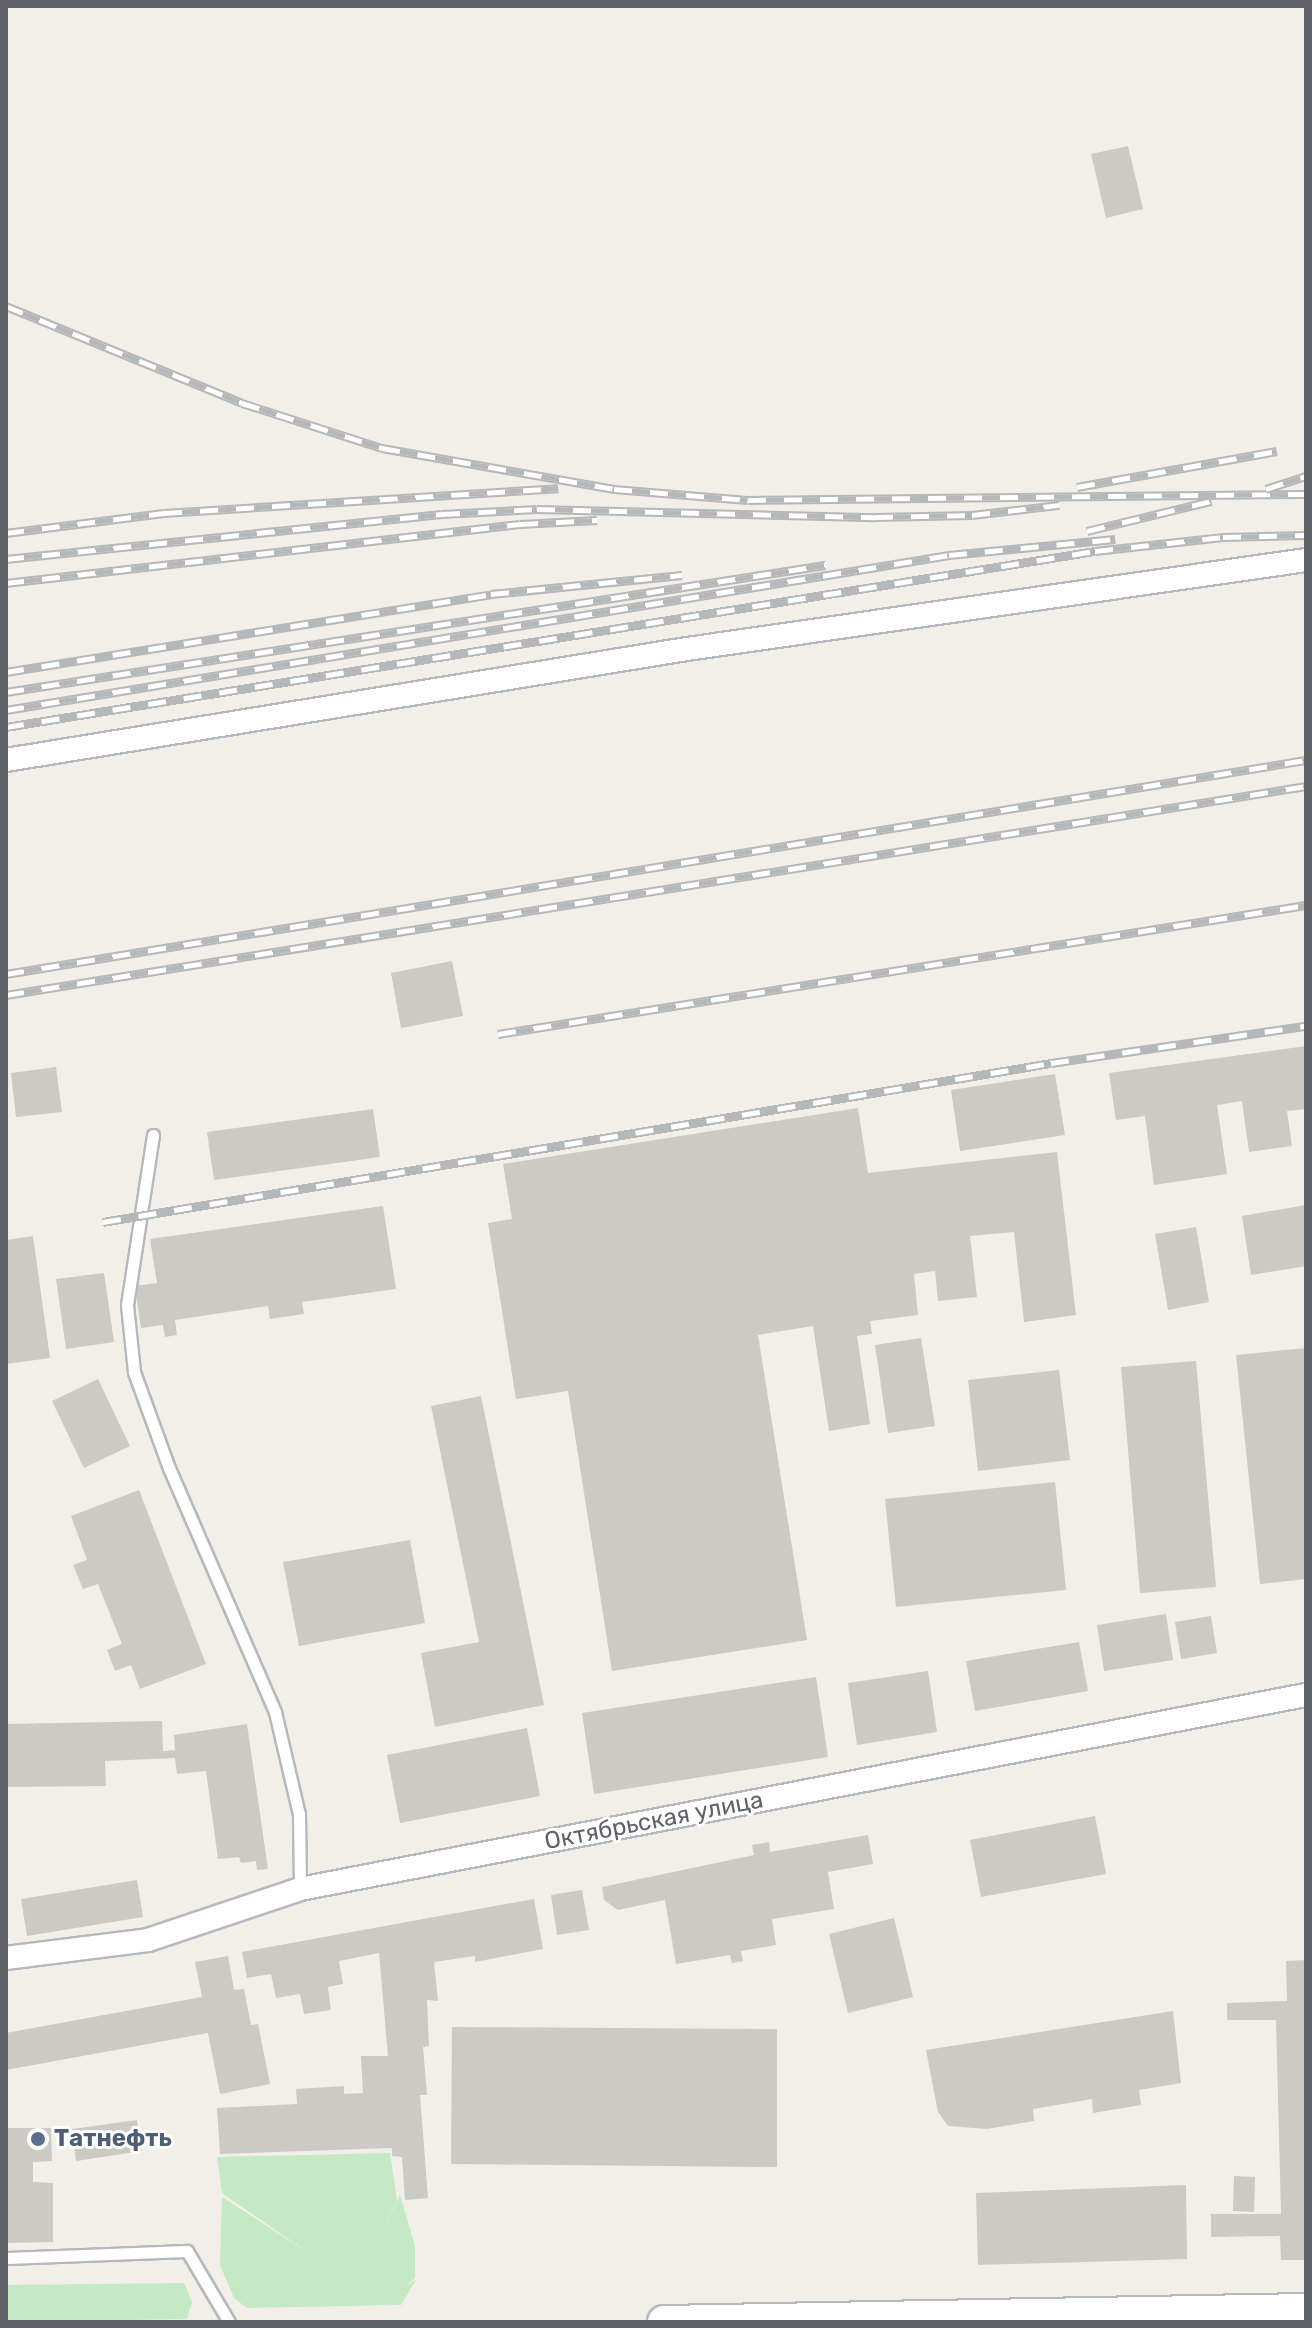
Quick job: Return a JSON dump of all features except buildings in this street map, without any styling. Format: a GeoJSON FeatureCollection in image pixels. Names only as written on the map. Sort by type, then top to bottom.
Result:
{"type":"FeatureCollection","features":[{"type":"Feature","properties":{"kind":"main road"},"geometry":{"type":"LineString","coordinates":[[664,2322],[1306,2310]]}},
{"type":"Feature","properties":{"kind":"street"},"geometry":{"type":"LineString","coordinates":[[6,760],[687,649],[1306,560]]}},
{"type":"Feature","properties":{"kind":"street","name":"Октябрьская улица"},"geometry":{"type":"LineString","coordinates":[[6,1958],[148,1940],[300,1889],[1306,1695]]}},
{"type":"Feature","properties":{"kind":"lane"},"geometry":{"type":"LineString","coordinates":[[153,1135],[127,1305],[134,1372],[169,1468],[275,1712],[299,1814],[300,1889]]}},
{"type":"Feature","properties":{"kind":"lane"},"geometry":{"type":"LineString","coordinates":[[6,2258],[187,2251],[229,2322]]}},
{"type":"Feature","properties":{"kind":"green space"},"geometry":{"type":"Polygon","coordinates":[[[390,2153],[397,2200],[370,2257],[400,2195],[415,2246],[415,2278],[406,2286],[416,2280],[401,2305],[247,2308],[234,2298],[220,2265],[222,2197],[313,2256],[222,2193],[217,2157],[390,2153]]]}},
{"type":"Feature","properties":{"kind":"green space"},"geometry":{"type":"Polygon","coordinates":[[[184,2283],[192,2302],[187,2319],[6,2322],[6,2285],[184,2283]]]}},
{"type":"Feature","properties":{"kind":"railway"},"geometry":{"type":"LineString","coordinates":[[6,306],[242,403],[382,448],[614,489],[748,500],[1306,494]]}},
{"type":"Feature","properties":{"kind":"railway"},"geometry":{"type":"LineString","coordinates":[[1077,487],[1277,451]]}},
{"type":"Feature","properties":{"kind":"railway"},"geometry":{"type":"LineString","coordinates":[[1266,489],[1306,476]]}},
{"type":"Feature","properties":{"kind":"railway"},"geometry":{"type":"LineString","coordinates":[[6,533],[164,513],[558,488]]}},
{"type":"Feature","properties":{"kind":"railway"},"geometry":{"type":"LineString","coordinates":[[1087,531],[1211,501]]}},
{"type":"Feature","properties":{"kind":"railway"},"geometry":{"type":"LineString","coordinates":[[6,559],[442,514],[537,509],[875,517],[972,515],[1059,505]]}},
{"type":"Feature","properties":{"kind":"railway"},"geometry":{"type":"LineString","coordinates":[[6,583],[520,524],[597,520]]}},
{"type":"Feature","properties":{"kind":"railway"},"geometry":{"type":"LineString","coordinates":[[6,727],[1095,551],[1223,537],[1306,535]]}},
{"type":"Feature","properties":{"kind":"railway"},"geometry":{"type":"LineString","coordinates":[[6,710],[949,555],[1115,539]]}},
{"type":"Feature","properties":{"kind":"railway"},"geometry":{"type":"LineString","coordinates":[[6,692],[825,565]]}},
{"type":"Feature","properties":{"kind":"railway"},"geometry":{"type":"LineString","coordinates":[[6,672],[491,594],[682,575]]}},
{"type":"Feature","properties":{"kind":"railway"},"geometry":{"type":"LineString","coordinates":[[6,974],[1306,760]]}},
{"type":"Feature","properties":{"kind":"railway"},"geometry":{"type":"LineString","coordinates":[[6,995],[1306,786]]}},
{"type":"Feature","properties":{"kind":"railway"},"geometry":{"type":"LineString","coordinates":[[498,1034],[1306,905]]}},
{"type":"Feature","properties":{"kind":"railway"},"geometry":{"type":"LineString","coordinates":[[103,1222],[1051,1063],[1306,1026]]}},
{"type":"Feature","properties":{"kind":"place","name":"Татнефть"},"geometry":{"type":"Point","coordinates":[38,2139]}}]}
